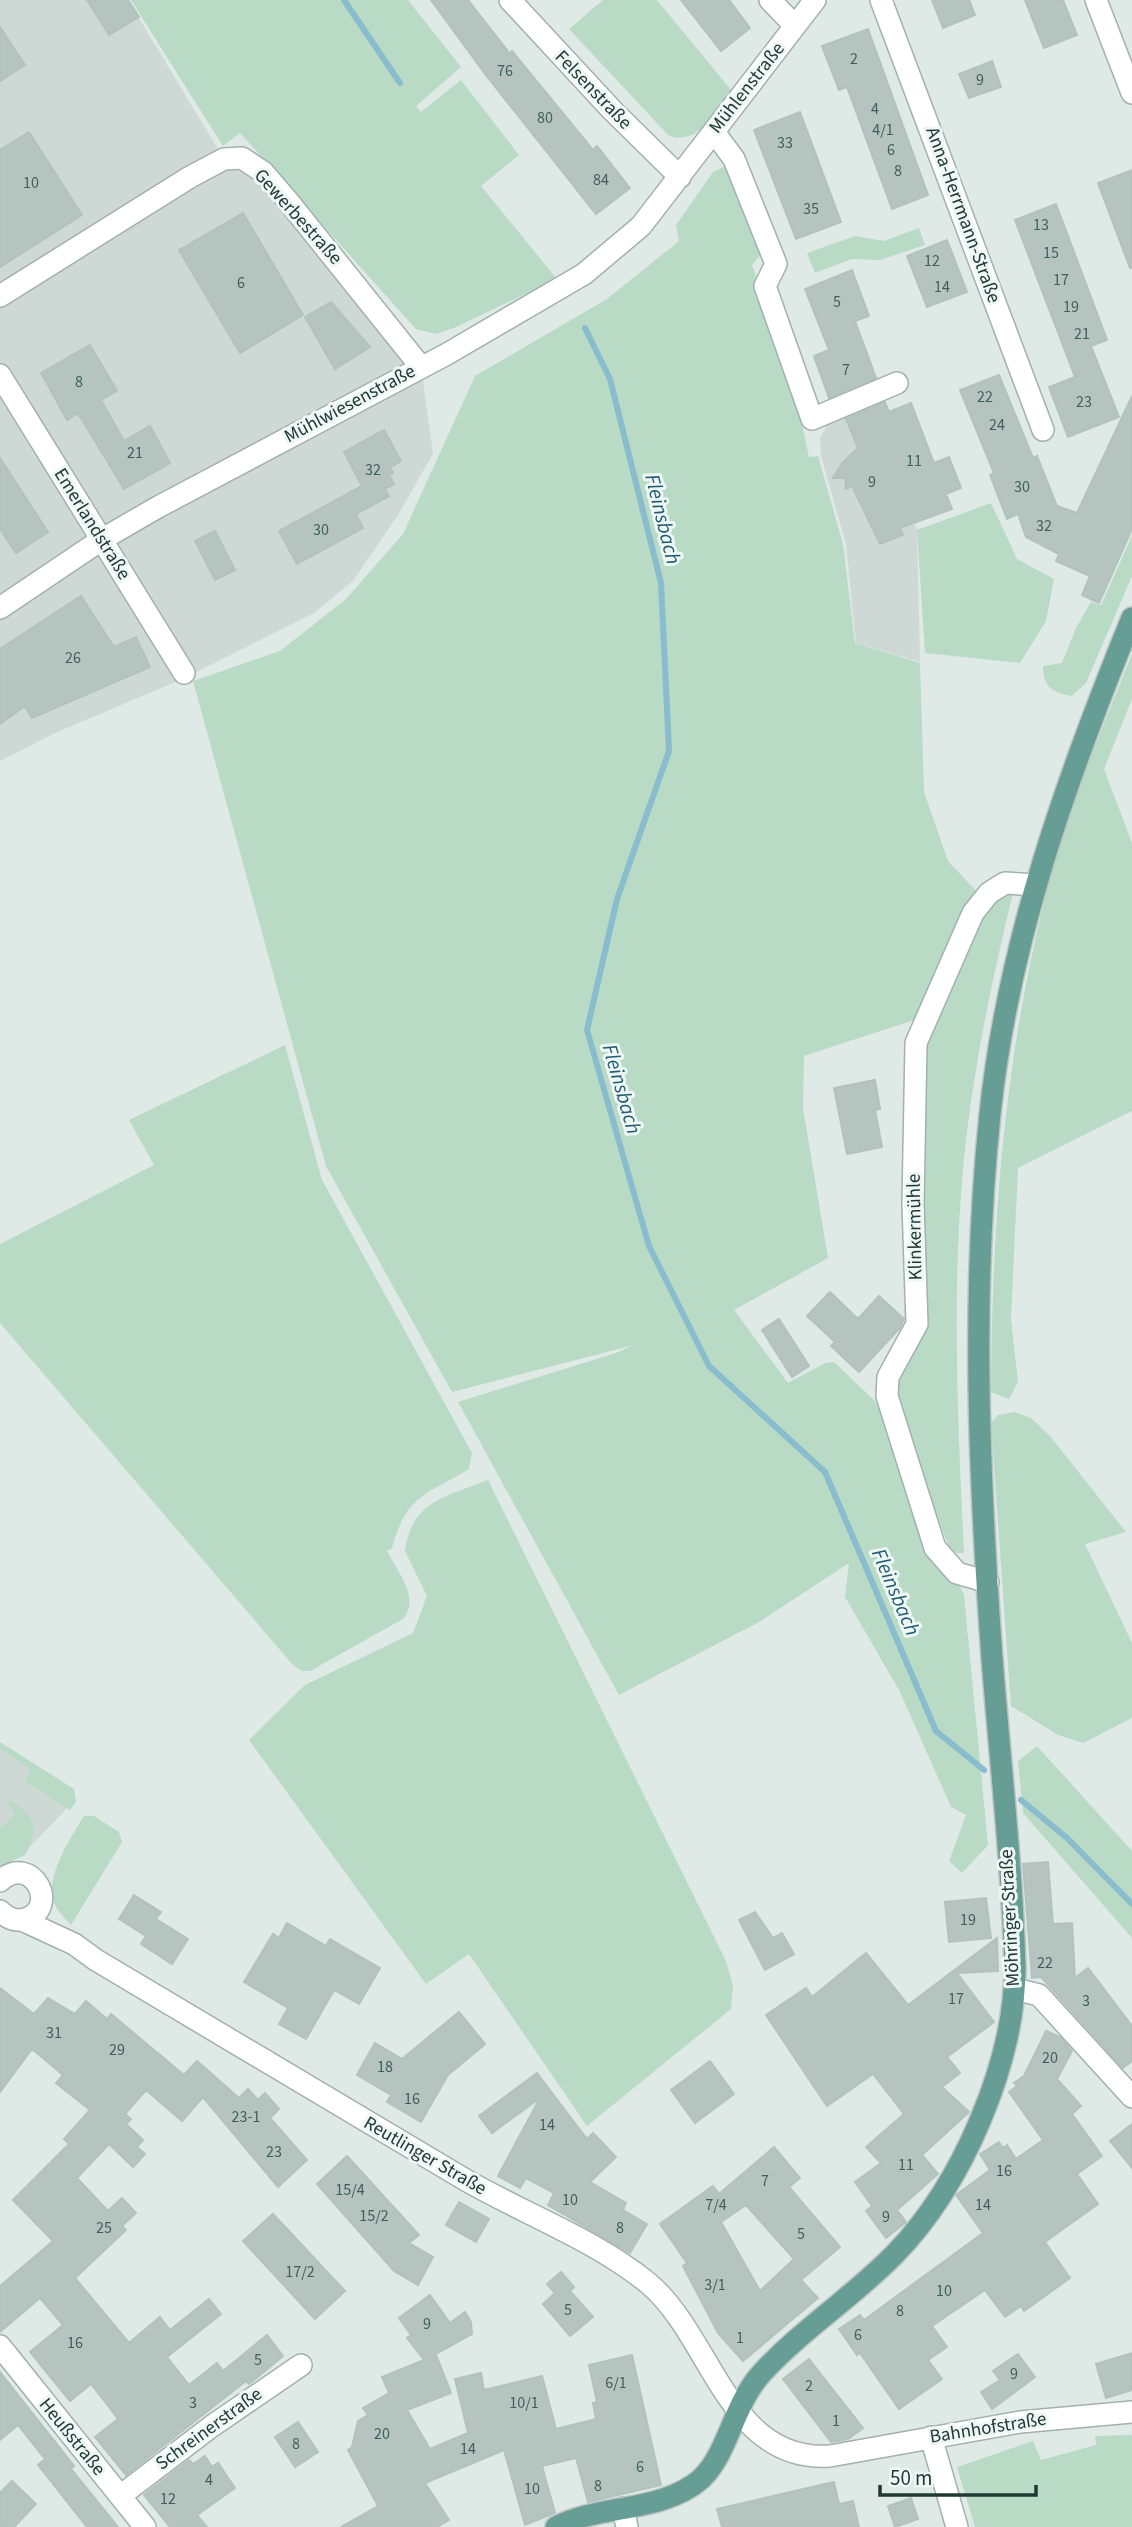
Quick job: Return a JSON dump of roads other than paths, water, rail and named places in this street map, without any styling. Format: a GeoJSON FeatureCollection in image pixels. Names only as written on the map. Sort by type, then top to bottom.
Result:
{"type":"FeatureCollection","features":[{"type":"Feature","properties":{"kind":"main road","name":"Möhringer Straße"},"geometry":{"type":"LineString","coordinates":[[556,2527],[625,2517],[700,2480],[711,2466],[737,2408],[761,2374],[894,2255],[933,2204],[980,2120],[1006,2042],[1015,1989],[1014,1940],[988,1582],[979,1407],[980,1242],[991,1111],[1009,1000],[1036,885],[1095,710],[1132,618]]}},
{"type":"Feature","properties":{"kind":"street","name":"Felsenstraße"},"geometry":{"type":"LineString","coordinates":[[510,0],[612,110],[680,177]]}},
{"type":"Feature","properties":{"kind":"street"},"geometry":{"type":"LineString","coordinates":[[770,0],[795,26]]}},
{"type":"Feature","properties":{"kind":"street","name":"Mühlenstraße"},"geometry":{"type":"LineString","coordinates":[[680,177],[815,0]]}},
{"type":"Feature","properties":{"kind":"street","name":"Anna-Herrmann-Straße"},"geometry":{"type":"LineString","coordinates":[[881,0],[1043,430]]}},
{"type":"Feature","properties":{"kind":"street"},"geometry":{"type":"LineString","coordinates":[[1096,0],[1132,93]]}},
{"type":"Feature","properties":{"kind":"street"},"geometry":{"type":"LineString","coordinates":[[714,132],[734,159],[776,264],[765,286],[812,419],[897,383]]}},
{"type":"Feature","properties":{"kind":"street","name":"Gewerbestraße"},"geometry":{"type":"LineString","coordinates":[[0,296],[190,177],[225,159],[242,158],[262,172],[279,191],[421,367]]}},
{"type":"Feature","properties":{"kind":"street","name":"Mühlwiesenstraße"},"geometry":{"type":"LineString","coordinates":[[0,608],[101,540],[209,478],[421,367],[584,274],[641,226],[680,177]]}},
{"type":"Feature","properties":{"kind":"street","name":"Emerlandstraße"},"geometry":{"type":"LineString","coordinates":[[0,375],[184,673]]}},
{"type":"Feature","properties":{"kind":"street","name":"Klinkermühle"},"geometry":{"type":"LineString","coordinates":[[988,1582],[957,1573],[935,1548],[887,1396],[888,1377],[917,1324],[913,1203],[916,1044],[973,914],[989,892],[1005,883],[1036,885]]}},
{"type":"Feature","properties":{"kind":"street","name":"Reutlinger Straße"},"geometry":{"type":"LineString","coordinates":[[3,1878],[18,1873],[33,1878],[41,1891],[46,1910],[74,1944],[96,1961],[467,2181],[622,2264],[665,2300],[737,2408]]}},
{"type":"Feature","properties":{"kind":"street"},"geometry":{"type":"LineString","coordinates":[[7,1917],[35,1913],[42,1899]]}},
{"type":"Feature","properties":{"kind":"street","name":"Reutlinger Straße"},"geometry":{"type":"LineString","coordinates":[[7,1917],[74,1944]]}},
{"type":"Feature","properties":{"kind":"street"},"geometry":{"type":"LineString","coordinates":[[1015,1989],[1039,1995],[1050,2005],[1132,2097]]}},
{"type":"Feature","properties":{"kind":"street","name":"Heußstraße"},"geometry":{"type":"LineString","coordinates":[[0,2346],[145,2527]]}},
{"type":"Feature","properties":{"kind":"street","name":"Schreinerstraße"},"geometry":{"type":"LineString","coordinates":[[120,2496],[212,2426],[301,2365]]}},
{"type":"Feature","properties":{"kind":"street","name":"Bahnhofstraße"},"geometry":{"type":"LineString","coordinates":[[737,2408],[773,2444],[803,2456],[830,2456],[1042,2419],[1132,2412]]}},
{"type":"Feature","properties":{"kind":"street"},"geometry":{"type":"LineString","coordinates":[[931,2437],[957,2527]]}},
{"type":"Feature","properties":{"kind":"waterway","name":"Fleinsbach"},"geometry":{"type":"LineString","coordinates":[[344,0],[400,83]]}},
{"type":"Feature","properties":{"kind":"waterway","name":"Fleinsbach"},"geometry":{"type":"LineString","coordinates":[[585,328],[610,379],[661,583],[669,751],[617,899],[587,1030],[649,1246],[709,1366],[825,1472],[936,1731],[984,1770]]}},
{"type":"Feature","properties":{"kind":"waterway","name":"Fleinsbach"},"geometry":{"type":"LineString","coordinates":[[1021,1800],[1067,1838],[1132,1904]]}}]}
